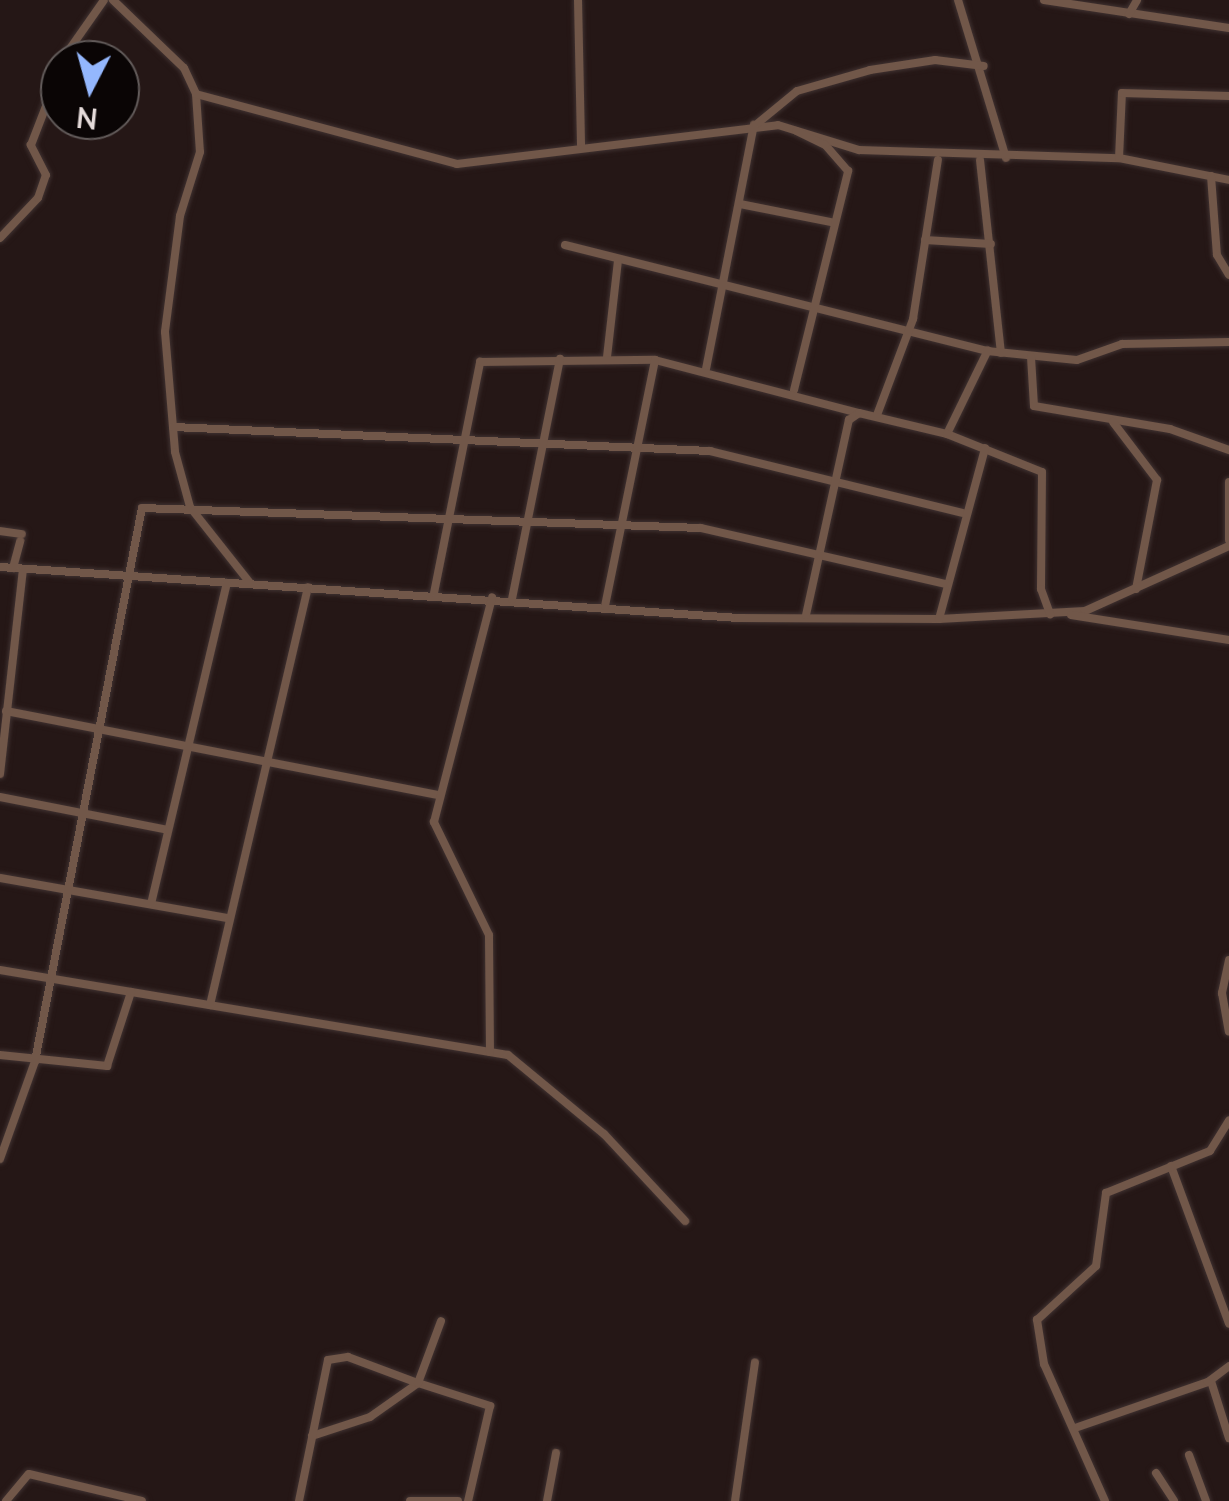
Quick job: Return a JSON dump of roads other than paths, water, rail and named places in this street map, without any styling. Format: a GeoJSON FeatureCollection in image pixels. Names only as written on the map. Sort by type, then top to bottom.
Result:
{"type":"FeatureCollection","features":[{"type":"Feature","properties":{"kind":"street"},"geometry":{"type":"LineString","coordinates":[[76,40],[104,0]]}},
{"type":"Feature","properties":{"kind":"street"},"geometry":{"type":"LineString","coordinates":[[113,0],[184,68],[196,94],[200,152],[180,216],[166,332],[173,427],[190,506],[250,583]]}},
{"type":"Feature","properties":{"kind":"street"},"geometry":{"type":"LineString","coordinates":[[578,0],[581,146]]}},
{"type":"Feature","properties":{"kind":"street"},"geometry":{"type":"LineString","coordinates":[[958,0],[984,66],[1006,158]]}},
{"type":"Feature","properties":{"kind":"street"},"geometry":{"type":"LineString","coordinates":[[1044,0],[1229,28]]}},
{"type":"Feature","properties":{"kind":"street"},"geometry":{"type":"LineString","coordinates":[[1129,14],[1137,0]]}},
{"type":"Feature","properties":{"kind":"street"},"geometry":{"type":"LineString","coordinates":[[706,369],[754,125],[796,91],[860,73],[935,60],[984,66]]}},
{"type":"Feature","properties":{"kind":"street"},"geometry":{"type":"LineString","coordinates":[[196,94],[457,164],[754,125],[938,160],[1119,158],[1229,180]]}},
{"type":"Feature","properties":{"kind":"street"},"geometry":{"type":"LineString","coordinates":[[1119,158],[1122,94],[1229,96]]}},
{"type":"Feature","properties":{"kind":"street"},"geometry":{"type":"LineString","coordinates":[[0,238],[38,198],[46,175],[31,146],[40,122]]}},
{"type":"Feature","properties":{"kind":"street"},"geometry":{"type":"LineString","coordinates":[[754,125],[815,138],[845,164],[794,390]]}},
{"type":"Feature","properties":{"kind":"street"},"geometry":{"type":"LineString","coordinates":[[877,415],[910,328],[938,160]]}},
{"type":"Feature","properties":{"kind":"street"},"geometry":{"type":"LineString","coordinates":[[980,160],[990,244],[993,340],[1001,353]]}},
{"type":"Feature","properties":{"kind":"street"},"geometry":{"type":"LineString","coordinates":[[1211,176],[1217,255],[1229,274]]}},
{"type":"Feature","properties":{"kind":"street"},"geometry":{"type":"LineString","coordinates":[[740,204],[831,222]]}},
{"type":"Feature","properties":{"kind":"street"},"geometry":{"type":"LineString","coordinates":[[924,240],[990,244]]}},
{"type":"Feature","properties":{"kind":"street"},"geometry":{"type":"LineString","coordinates":[[564,245],[910,328],[987,351],[1030,357],[1229,342]]}},
{"type":"Feature","properties":{"kind":"street"},"geometry":{"type":"LineString","coordinates":[[607,357],[618,260]]}},
{"type":"Feature","properties":{"kind":"street"},"geometry":{"type":"LineString","coordinates":[[947,434],[993,340]]}},
{"type":"Feature","properties":{"kind":"street"},"geometry":{"type":"LineString","coordinates":[[434,593],[478,363],[607,357],[706,369],[794,390],[859,413],[947,434],[986,448],[1045,478],[1041,589],[1050,614]]}},
{"type":"Feature","properties":{"kind":"street"},"geometry":{"type":"LineString","coordinates":[[1030,357],[1034,406],[1229,450]]}},
{"type":"Feature","properties":{"kind":"street"},"geometry":{"type":"LineString","coordinates":[[512,599],[560,359]]}},
{"type":"Feature","properties":{"kind":"street"},"geometry":{"type":"LineString","coordinates":[[605,606],[655,360]]}},
{"type":"Feature","properties":{"kind":"street"},"geometry":{"type":"LineString","coordinates":[[806,615],[837,479],[859,413]]}},
{"type":"Feature","properties":{"kind":"street"},"geometry":{"type":"LineString","coordinates":[[1112,422],[1157,480],[1136,589]]}},
{"type":"Feature","properties":{"kind":"street"},"geometry":{"type":"LineString","coordinates":[[173,427],[735,454],[962,512]]}},
{"type":"Feature","properties":{"kind":"street"},"geometry":{"type":"LineString","coordinates":[[939,619],[962,512],[986,448]]}},
{"type":"Feature","properties":{"kind":"street"},"geometry":{"type":"LineString","coordinates":[[1067,614],[1136,589],[1229,543],[1229,482]]}},
{"type":"Feature","properties":{"kind":"street"},"geometry":{"type":"LineString","coordinates":[[0,1159],[34,1061],[125,576],[142,508],[190,506],[622,524],[821,550],[946,584]]}},
{"type":"Feature","properties":{"kind":"street"},"geometry":{"type":"LineString","coordinates":[[0,531],[21,538],[0,774]]}},
{"type":"Feature","properties":{"kind":"street"},"geometry":{"type":"LineString","coordinates":[[0,567],[806,615],[939,619],[1067,614],[1229,640]]}},
{"type":"Feature","properties":{"kind":"street"},"geometry":{"type":"LineString","coordinates":[[151,904],[227,583]]}},
{"type":"Feature","properties":{"kind":"street"},"geometry":{"type":"LineString","coordinates":[[210,1005],[308,588]]}},
{"type":"Feature","properties":{"kind":"street"},"geometry":{"type":"LineString","coordinates":[[490,1052],[491,944],[436,830],[438,795],[492,598]]}},
{"type":"Feature","properties":{"kind":"street"},"geometry":{"type":"LineString","coordinates":[[6,711],[438,795]]}},
{"type":"Feature","properties":{"kind":"street"},"geometry":{"type":"LineString","coordinates":[[0,797],[168,830]]}},
{"type":"Feature","properties":{"kind":"street"},"geometry":{"type":"LineString","coordinates":[[0,878],[228,918]]}},
{"type":"Feature","properties":{"kind":"street"},"geometry":{"type":"LineString","coordinates":[[1229,960],[1222,993],[1229,1031]]}},
{"type":"Feature","properties":{"kind":"street"},"geometry":{"type":"LineString","coordinates":[[0,970],[490,1052],[532,1066],[685,1221]]}},
{"type":"Feature","properties":{"kind":"street"},"geometry":{"type":"LineString","coordinates":[[0,1055],[107,1066],[131,992]]}},
{"type":"Feature","properties":{"kind":"street"},"geometry":{"type":"LineString","coordinates":[[1105,1501],[1044,1364],[1037,1320],[1096,1266],[1106,1194],[1210,1151],[1225,1134],[1229,1120]]}},
{"type":"Feature","properties":{"kind":"street"},"geometry":{"type":"LineString","coordinates":[[1170,1166],[1229,1324]]}},
{"type":"Feature","properties":{"kind":"street"},"geometry":{"type":"LineString","coordinates":[[312,1436],[370,1417],[418,1382],[442,1321]]}},
{"type":"Feature","properties":{"kind":"street"},"geometry":{"type":"LineString","coordinates":[[299,1501],[332,1357],[494,1410],[468,1501]]}},
{"type":"Feature","properties":{"kind":"street"},"geometry":{"type":"LineString","coordinates":[[735,1501],[756,1362]]}},
{"type":"Feature","properties":{"kind":"street"},"geometry":{"type":"LineString","coordinates":[[1074,1428],[1211,1381],[1229,1366]]}},
{"type":"Feature","properties":{"kind":"street"},"geometry":{"type":"LineString","coordinates":[[1211,1381],[1229,1438]]}},
{"type":"Feature","properties":{"kind":"street"},"geometry":{"type":"LineString","coordinates":[[546,1501],[556,1453]]}},
{"type":"Feature","properties":{"kind":"street"},"geometry":{"type":"LineString","coordinates":[[1189,1455],[1206,1501]]}},
{"type":"Feature","properties":{"kind":"street"},"geometry":{"type":"LineString","coordinates":[[1156,1473],[1174,1501]]}},
{"type":"Feature","properties":{"kind":"street"},"geometry":{"type":"LineString","coordinates":[[6,1501],[29,1474],[142,1501]]}},
{"type":"Feature","properties":{"kind":"street"},"geometry":{"type":"LineString","coordinates":[[410,1501],[458,1501]]}}]}
